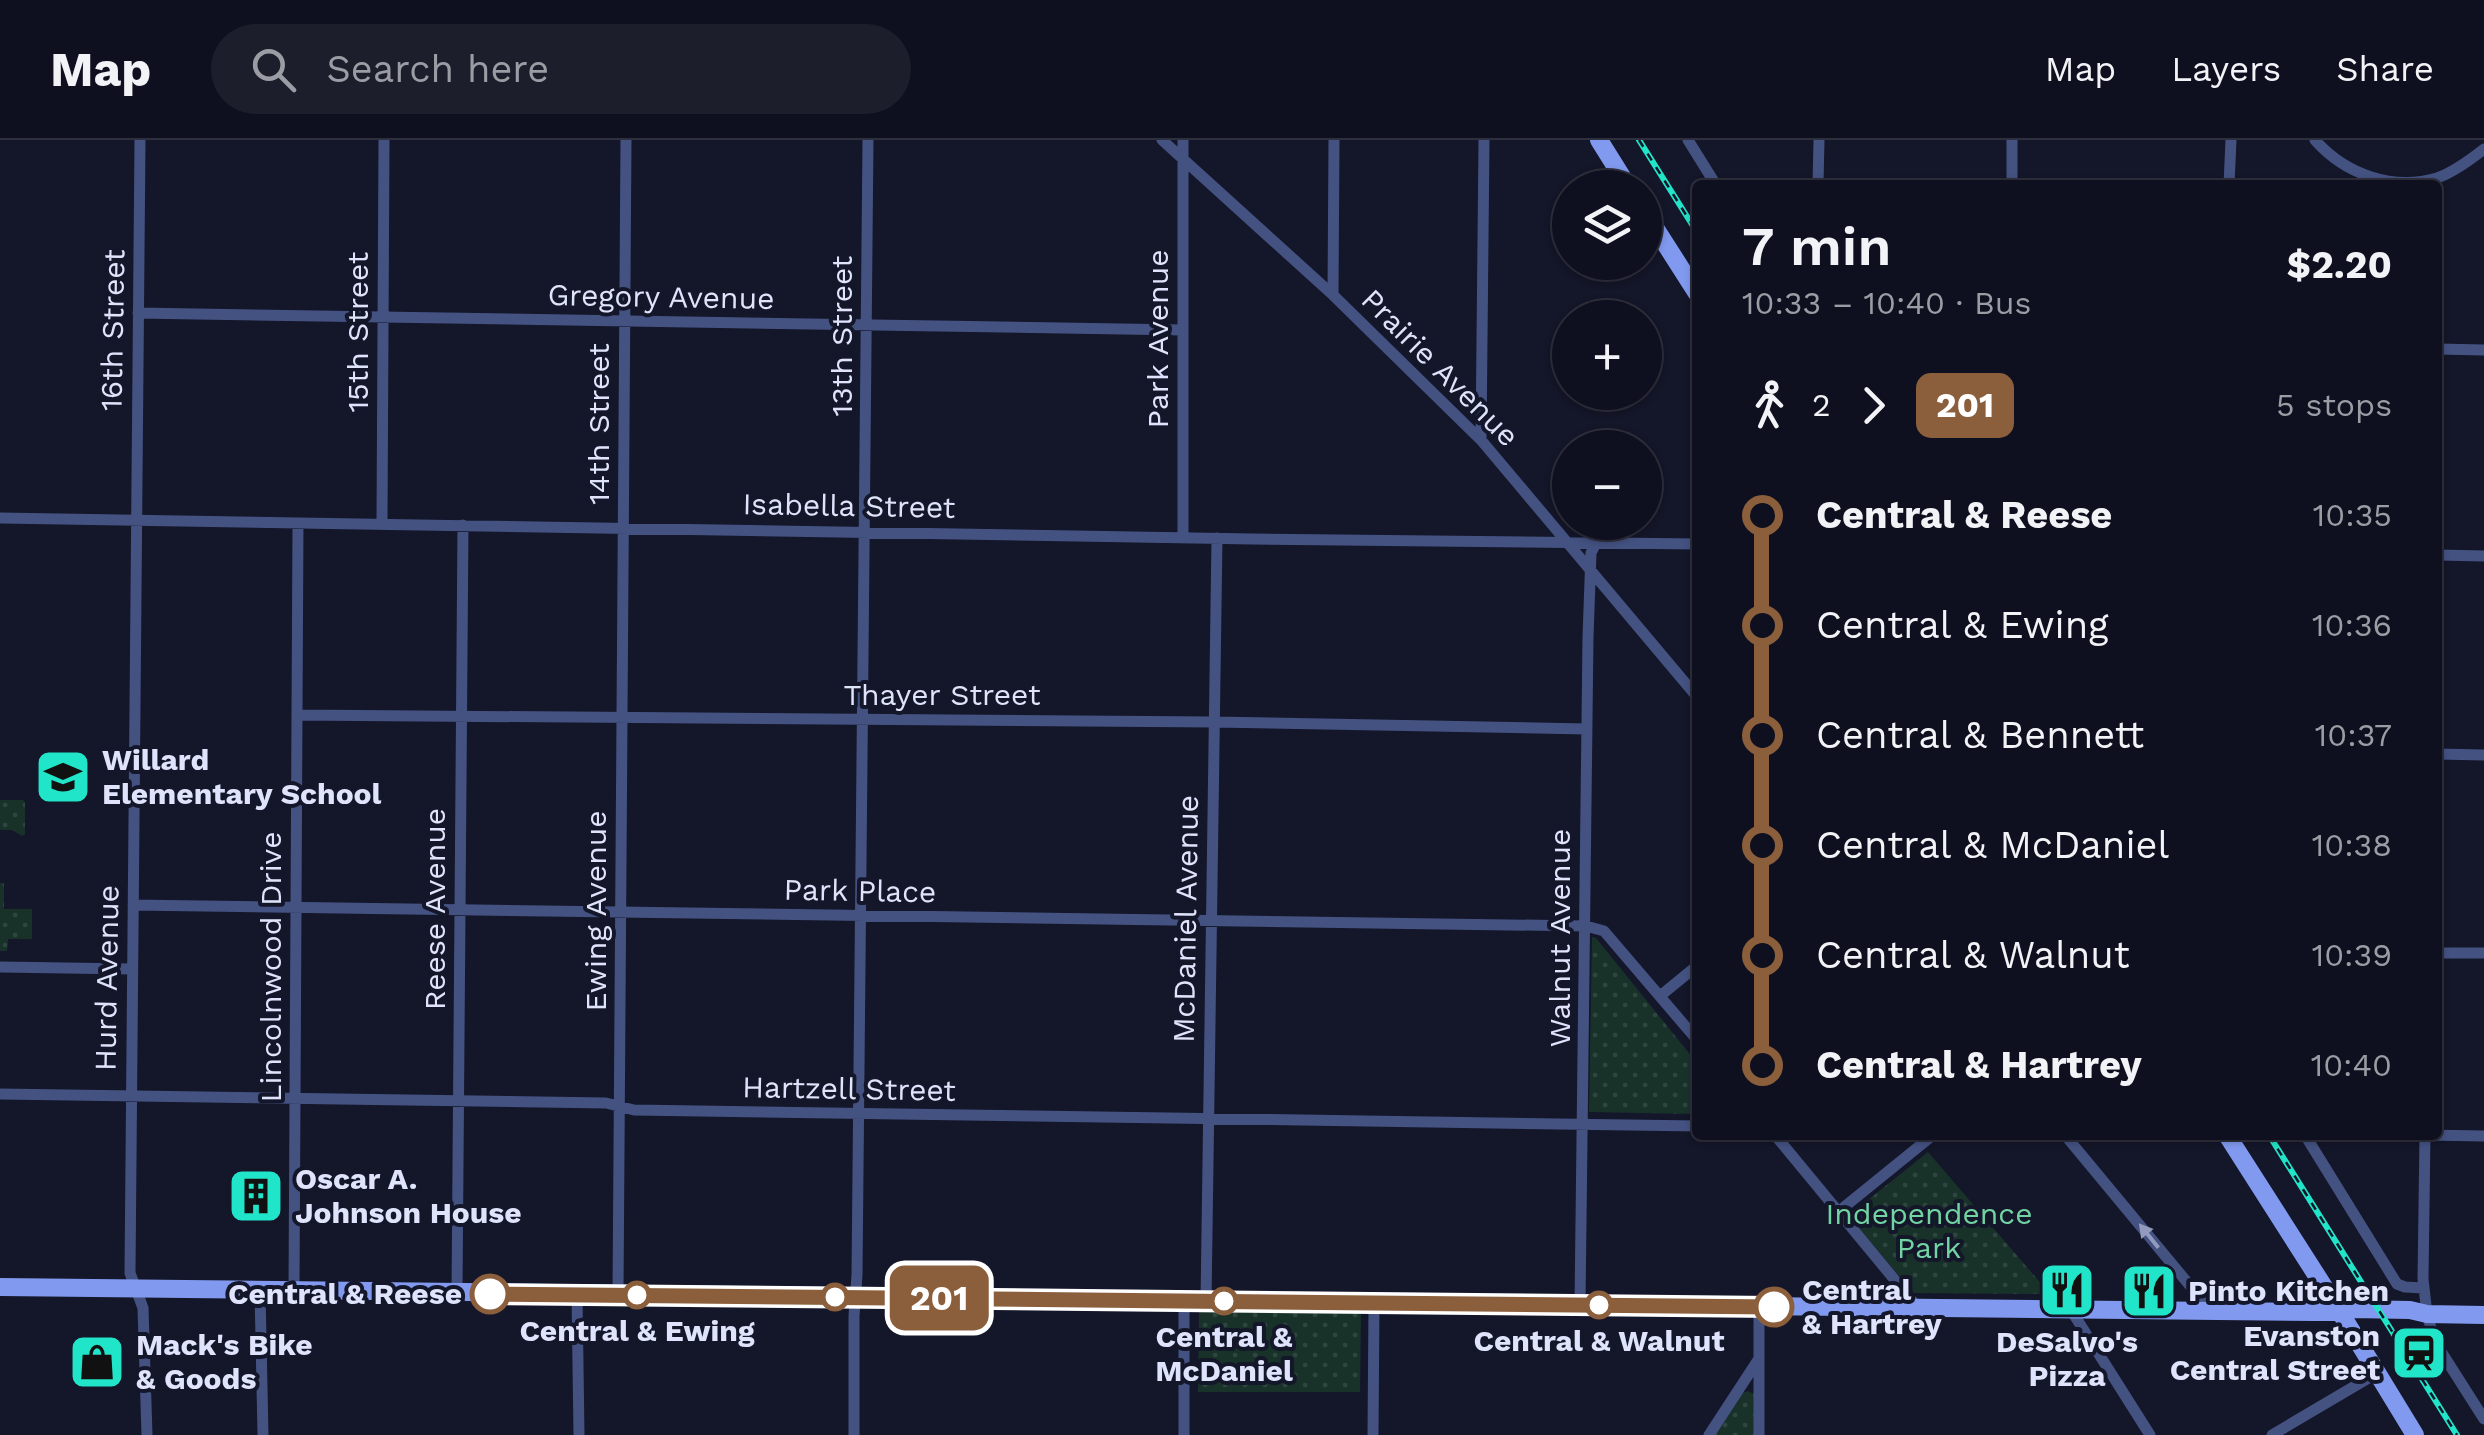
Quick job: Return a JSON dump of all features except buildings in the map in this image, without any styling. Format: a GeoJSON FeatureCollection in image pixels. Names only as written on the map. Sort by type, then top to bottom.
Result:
{"type":"FeatureCollection","features":[{"type":"Feature","properties":{"kind":"main road"},"geometry":{"type":"LineString","coordinates":[[1599,140],[1618,170]]}},
{"type":"Feature","properties":{"kind":"main road"},"geometry":{"type":"LineString","coordinates":[[1662,239],[1692,286]]}},
{"type":"Feature","properties":{"kind":"main road"},"geometry":{"type":"LineString","coordinates":[[2230,1140],[2414,1435]]}},
{"type":"Feature","properties":{"kind":"main road"},"geometry":{"type":"LineString","coordinates":[[0,1287],[2340,1312],[2356,1317],[2411,1319],[2426,1314],[2484,1315]]}},
{"type":"Feature","properties":{"kind":"street","name":"16th Street"},"geometry":{"type":"LineString","coordinates":[[136,520],[140,140]]}},
{"type":"Feature","properties":{"kind":"street","name":"15th Street"},"geometry":{"type":"LineString","coordinates":[[382,524],[384,140]]}},
{"type":"Feature","properties":{"kind":"street","name":"14th Street"},"geometry":{"type":"LineString","coordinates":[[624,528],[626,140]]}},
{"type":"Feature","properties":{"kind":"street","name":"13th Street"},"geometry":{"type":"LineString","coordinates":[[854,1435],[868,140]]}},
{"type":"Feature","properties":{"kind":"street","name":"Prairie Avenue"},"geometry":{"type":"LineString","coordinates":[[1162,140],[1332,295],[1481,440],[1692,691]]}},
{"type":"Feature","properties":{"kind":"street","name":"Park Avenue"},"geometry":{"type":"LineString","coordinates":[[1183,140],[1183,538]]}},
{"type":"Feature","properties":{"kind":"street"},"geometry":{"type":"LineString","coordinates":[[1332,295],[1334,140]]}},
{"type":"Feature","properties":{"kind":"street"},"geometry":{"type":"LineString","coordinates":[[1481,440],[1484,140]]}},
{"type":"Feature","properties":{"kind":"street"},"geometry":{"type":"LineString","coordinates":[[1688,140],[1713,180]]}},
{"type":"Feature","properties":{"kind":"street"},"geometry":{"type":"LineString","coordinates":[[1818,180],[1819,140]]}},
{"type":"Feature","properties":{"kind":"street"},"geometry":{"type":"LineString","coordinates":[[2012,140],[2012,180]]}},
{"type":"Feature","properties":{"kind":"street"},"geometry":{"type":"LineString","coordinates":[[2229,180],[2230,140]]}},
{"type":"Feature","properties":{"kind":"street"},"geometry":{"type":"LineString","coordinates":[[2315,140],[2331,156],[2381,180]]}},
{"type":"Feature","properties":{"kind":"street"},"geometry":{"type":"LineString","coordinates":[[2440,180],[2484,149]]}},
{"type":"Feature","properties":{"kind":"street","name":"Gregory Avenue"},"geometry":{"type":"LineString","coordinates":[[138,313],[1183,330]]}},
{"type":"Feature","properties":{"kind":"street"},"geometry":{"type":"LineString","coordinates":[[2442,349],[2484,350]]}},
{"type":"Feature","properties":{"kind":"street","name":"Isabella Street"},"geometry":{"type":"LineString","coordinates":[[0,518],[1692,544]]}},
{"type":"Feature","properties":{"kind":"street","name":"Hurd Avenue"},"geometry":{"type":"LineString","coordinates":[[136,520],[130,1274],[143,1308],[147,1435]]}},
{"type":"Feature","properties":{"kind":"street","name":"Lincolnwood Drive"},"geometry":{"type":"LineString","coordinates":[[294,1292],[298,523]]}},
{"type":"Feature","properties":{"kind":"street","name":"Reese Avenue"},"geometry":{"type":"LineString","coordinates":[[457,1293],[463,526]]}},
{"type":"Feature","properties":{"kind":"street","name":"Ewing Avenue"},"geometry":{"type":"LineString","coordinates":[[618,1295],[624,528]]}},
{"type":"Feature","properties":{"kind":"street","name":"McDaniel Avenue"},"geometry":{"type":"LineString","coordinates":[[1206,1301],[1216,538]]}},
{"type":"Feature","properties":{"kind":"street","name":"Walnut Avenue"},"geometry":{"type":"LineString","coordinates":[[1580,1305],[1590,572],[1596,543]]}},
{"type":"Feature","properties":{"kind":"street"},"geometry":{"type":"LineString","coordinates":[[2442,555],[2484,556]]}},
{"type":"Feature","properties":{"kind":"street","name":"Thayer Street"},"geometry":{"type":"LineString","coordinates":[[297,715],[1587,728]]}},
{"type":"Feature","properties":{"kind":"street"},"geometry":{"type":"LineString","coordinates":[[2442,754],[2484,755]]}},
{"type":"Feature","properties":{"kind":"street","name":"Park Place"},"geometry":{"type":"LineString","coordinates":[[133,905],[1586,926]]}},
{"type":"Feature","properties":{"kind":"street"},"geometry":{"type":"LineString","coordinates":[[1586,926],[1604,932],[1692,1035]]}},
{"type":"Feature","properties":{"kind":"street"},"geometry":{"type":"LineString","coordinates":[[2442,953],[2484,954]]}},
{"type":"Feature","properties":{"kind":"street"},"geometry":{"type":"LineString","coordinates":[[0,968],[132,969]]}},
{"type":"Feature","properties":{"kind":"street"},"geometry":{"type":"LineString","coordinates":[[1660,996],[1692,970]]}},
{"type":"Feature","properties":{"kind":"street","name":"Hartzell Street"},"geometry":{"type":"LineString","coordinates":[[0,1094],[606,1103],[634,1110],[1692,1126]]}},
{"type":"Feature","properties":{"kind":"street"},"geometry":{"type":"LineString","coordinates":[[2442,1135],[2484,1136]]}},
{"type":"Feature","properties":{"kind":"street"},"geometry":{"type":"LineString","coordinates":[[1778,1140],[1918,1308]]}},
{"type":"Feature","properties":{"kind":"street"},"geometry":{"type":"LineString","coordinates":[[1838,1212],[1927,1140]]}},
{"type":"Feature","properties":{"kind":"street"},"geometry":{"type":"LineString","coordinates":[[2069,1140],[2211,1311]]}},
{"type":"Feature","properties":{"kind":"street"},"geometry":{"type":"LineString","coordinates":[[2308,1140],[2397,1284],[2423,1288]]}},
{"type":"Feature","properties":{"kind":"street"},"geometry":{"type":"LineString","coordinates":[[2425,1140],[2426,1314],[2435,1342],[2484,1419]]}},
{"type":"Feature","properties":{"kind":"street"},"geometry":{"type":"LineString","coordinates":[[260,1291],[263,1435]]}},
{"type":"Feature","properties":{"kind":"street"},"geometry":{"type":"LineString","coordinates":[[577,1294],[579,1435]]}},
{"type":"Feature","properties":{"kind":"street"},"geometry":{"type":"LineString","coordinates":[[1184,1301],[1184,1435]]}},
{"type":"Feature","properties":{"kind":"street"},"geometry":{"type":"LineString","coordinates":[[1373,1435],[1374,1302]]}},
{"type":"Feature","properties":{"kind":"street"},"geometry":{"type":"LineString","coordinates":[[1759,1306],[1759,1435]]}},
{"type":"Feature","properties":{"kind":"street"},"geometry":{"type":"LineString","coordinates":[[2071,1310],[2150,1435]]}},
{"type":"Feature","properties":{"kind":"street"},"geometry":{"type":"LineString","coordinates":[[1709,1435],[1758,1360]]}},
{"type":"Feature","properties":{"kind":"street"},"geometry":{"type":"LineString","coordinates":[[2272,1435],[2376,1372]]}},
{"type":"Feature","properties":{"kind":"green space"},"geometry":{"type":"Polygon","coordinates":[[[0,800],[25,802],[25,834],[0,830],[0,800]]]}},
{"type":"Feature","properties":{"kind":"green space"},"geometry":{"type":"Polygon","coordinates":[[[0,883],[4,883],[4,909],[32,909],[32,939],[8,939],[7,951],[0,951],[0,883]]]}},
{"type":"Feature","properties":{"kind":"green space"},"geometry":{"type":"Polygon","coordinates":[[[1592,937],[1692,1057],[1692,1114],[1589,1112],[1592,937]]]}},
{"type":"Feature","properties":{"kind":"green space","name":"Independence Park"},"geometry":{"type":"Polygon","coordinates":[[[1928,1152],[2050,1294],[1914,1293],[1848,1216],[1928,1152]]]}},
{"type":"Feature","properties":{"kind":"green space"},"geometry":{"type":"Polygon","coordinates":[[[1199,1310],[1361,1313],[1360,1392],[1198,1392],[1199,1310]]]}},
{"type":"Feature","properties":{"kind":"green space"},"geometry":{"type":"Polygon","coordinates":[[[1742,1393],[1754,1394],[1756,1435],[1715,1435],[1742,1393]]]}},
{"type":"Feature","properties":{"kind":"railway"},"geometry":{"type":"LineString","coordinates":[[1639,140],[1692,224]]}},
{"type":"Feature","properties":{"kind":"railway"},"geometry":{"type":"LineString","coordinates":[[2272,1140],[2457,1435]]}},
{"type":"Feature","properties":{"kind":"bus line","name":"201"},"geometry":{"type":"LineString","coordinates":[[490,1294],[1774,1307]]}},
{"type":"Feature","properties":{"kind":"place","name":"Willard Elementary School"},"geometry":{"type":"Point","coordinates":[63,777]}},
{"type":"Feature","properties":{"kind":"place","name":"Oscar A. Johnson House"},"geometry":{"type":"Point","coordinates":[256,1196]}},
{"type":"Feature","properties":{"kind":"place","name":"DeSalvo's Pizza"},"geometry":{"type":"Point","coordinates":[2067,1290]}},
{"type":"Feature","properties":{"kind":"place","name":"Pinto Kitchen"},"geometry":{"type":"Point","coordinates":[2149,1291]}},
{"type":"Feature","properties":{"kind":"place","name":"Central & Reese"},"geometry":{"type":"Point","coordinates":[490,1294]}},
{"type":"Feature","properties":{"kind":"place","name":"Central & Ewing"},"geometry":{"type":"Point","coordinates":[637,1295]}},
{"type":"Feature","properties":{"kind":"place","name":"Central & McDaniel"},"geometry":{"type":"Point","coordinates":[1224,1301]}},
{"type":"Feature","properties":{"kind":"place","name":"Central & Walnut"},"geometry":{"type":"Point","coordinates":[1599,1305]}},
{"type":"Feature","properties":{"kind":"place","name":"Central & Hartrey"},"geometry":{"type":"Point","coordinates":[1774,1307]}},
{"type":"Feature","properties":{"kind":"place","name":"Evanston Central Street"},"geometry":{"type":"Point","coordinates":[2419,1353]}},
{"type":"Feature","properties":{"kind":"place","name":"Mack's Bike & Goods"},"geometry":{"type":"Point","coordinates":[97,1362]}}]}
